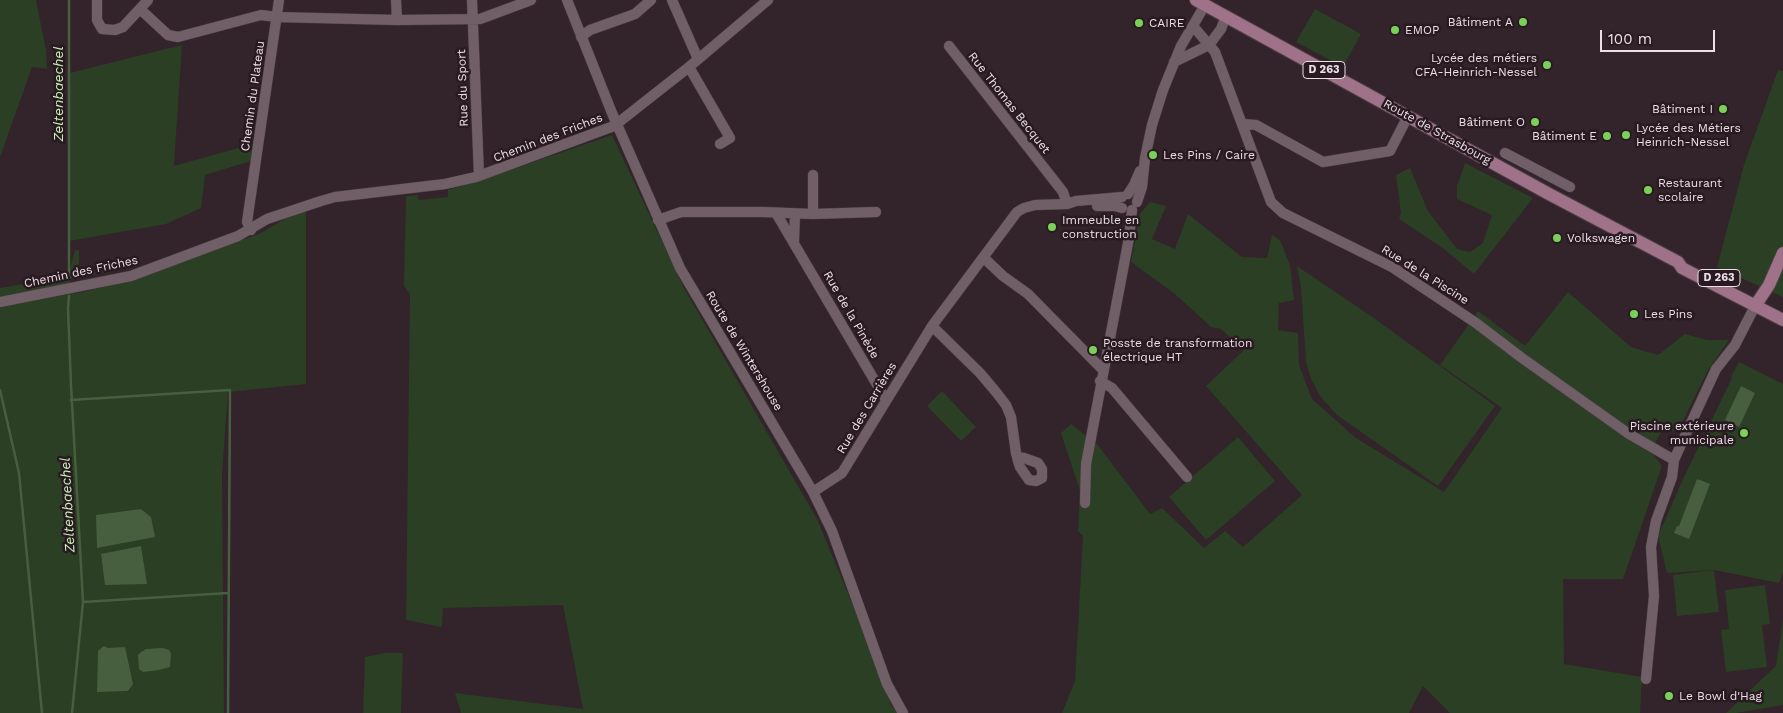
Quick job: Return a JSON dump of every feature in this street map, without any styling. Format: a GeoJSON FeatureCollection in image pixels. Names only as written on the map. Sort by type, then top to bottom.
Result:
{"type":"FeatureCollection","features":[{"type":"Feature","properties":{"kind":"main road","name":"Route de Strasbourg"},"geometry":{"type":"LineString","coordinates":[[1200,3],[1596,220],[1678,262],[1682,268],[1757,303],[1783,312]]}},
{"type":"Feature","properties":{"kind":"main road"},"geometry":{"type":"LineString","coordinates":[[1757,303],[1769,285],[1783,253]]}},
{"type":"Feature","properties":{"kind":"main road","name":"Route de Strasbourg"},"geometry":{"type":"LineString","coordinates":[[1757,303],[1783,320]]}},
{"type":"Feature","properties":{"kind":"street"},"geometry":{"type":"LineString","coordinates":[[97,0],[97,20],[102,29],[115,30],[123,27],[148,0]]}},
{"type":"Feature","properties":{"kind":"street","name":"Chemin du Plateau"},"geometry":{"type":"LineString","coordinates":[[251,230],[254,218],[252,196],[279,0]]}},
{"type":"Feature","properties":{"kind":"street"},"geometry":{"type":"LineString","coordinates":[[396,0],[397,20]]}},
{"type":"Feature","properties":{"kind":"street","name":"Rue du Sport"},"geometry":{"type":"LineString","coordinates":[[472,0],[479,176]]}},
{"type":"Feature","properties":{"kind":"street"},"geometry":{"type":"LineString","coordinates":[[140,9],[168,35],[178,36],[262,15],[397,20],[473,20],[531,0]]}},
{"type":"Feature","properties":{"kind":"street","name":"Route de Wintershouse"},"geometry":{"type":"LineString","coordinates":[[567,0],[617,125],[680,268],[813,492],[832,531],[887,684],[903,713]]}},
{"type":"Feature","properties":{"kind":"street"},"geometry":{"type":"LineString","coordinates":[[581,37],[590,30],[635,14],[651,0]]}},
{"type":"Feature","properties":{"kind":"street"},"geometry":{"type":"LineString","coordinates":[[672,0],[698,59]]}},
{"type":"Feature","properties":{"kind":"street","name":"Chemin des Friches"},"geometry":{"type":"LineString","coordinates":[[0,302],[131,276],[251,230],[261,228],[295,210],[336,197],[445,184],[479,176],[617,125],[768,0]]}},
{"type":"Feature","properties":{"kind":"street"},"geometry":{"type":"LineString","coordinates":[[1129,208],[1142,184],[1145,158],[1156,109],[1181,46],[1194,26],[1200,3]]}},
{"type":"Feature","properties":{"kind":"street"},"geometry":{"type":"LineString","coordinates":[[1174,62],[1209,45],[1221,29],[1226,16]]}},
{"type":"Feature","properties":{"kind":"street","name":"Rue de la Piscine"},"geometry":{"type":"LineString","coordinates":[[1194,26],[1215,52],[1271,202],[1282,213],[1392,266],[1476,323],[1629,434],[1674,460]]}},
{"type":"Feature","properties":{"kind":"street","name":"Rue Thomas Becquet"},"geometry":{"type":"LineString","coordinates":[[949,46],[1050,175],[1063,204]]}},
{"type":"Feature","properties":{"kind":"street"},"geometry":{"type":"LineString","coordinates":[[689,67],[730,138],[720,144]]}},
{"type":"Feature","properties":{"kind":"street"},"geometry":{"type":"LineString","coordinates":[[1243,124],[1256,126],[1323,162],[1390,151],[1408,116]]}},
{"type":"Feature","properties":{"kind":"street"},"geometry":{"type":"LineString","coordinates":[[1505,153],[1570,187]]}},
{"type":"Feature","properties":{"kind":"street"},"geometry":{"type":"LineString","coordinates":[[1129,208],[1120,202],[1135,184],[1145,158]]}},
{"type":"Feature","properties":{"kind":"street"},"geometry":{"type":"LineString","coordinates":[[813,175],[813,214]]}},
{"type":"Feature","properties":{"kind":"street"},"geometry":{"type":"LineString","coordinates":[[1085,503],[1086,464],[1100,381],[1129,237],[1129,208],[1133,195],[1125,196]]}},
{"type":"Feature","properties":{"kind":"street","name":"Rue des Carrières"},"geometry":{"type":"LineString","coordinates":[[813,492],[842,473],[932,326],[1017,212],[1029,206],[1063,204],[1125,196]]}},
{"type":"Feature","properties":{"kind":"street","name":"Rue des Carrières"},"geometry":{"type":"LineString","coordinates":[[1063,204],[1076,207],[1115,206],[1129,208]]}},
{"type":"Feature","properties":{"kind":"street"},"geometry":{"type":"LineString","coordinates":[[658,220],[681,212],[795,214],[876,212]]}},
{"type":"Feature","properties":{"kind":"street","name":"Rue de la Pinède"},"geometry":{"type":"LineString","coordinates":[[776,213],[886,400]]}},
{"type":"Feature","properties":{"kind":"street"},"geometry":{"type":"LineString","coordinates":[[794,242],[795,214]]}},
{"type":"Feature","properties":{"kind":"street"},"geometry":{"type":"LineString","coordinates":[[984,258],[1003,276],[1028,294],[1103,370]]}},
{"type":"Feature","properties":{"kind":"street"},"geometry":{"type":"LineString","coordinates":[[1646,679],[1654,596],[1651,547],[1658,512],[1672,477],[1674,460],[1716,369],[1735,345],[1757,303]]}},
{"type":"Feature","properties":{"kind":"street"},"geometry":{"type":"LineString","coordinates":[[932,326],[980,373],[1006,405],[1012,421],[1017,457]]}},
{"type":"Feature","properties":{"kind":"street"},"geometry":{"type":"LineString","coordinates":[[1100,381],[1112,388],[1187,477]]}},
{"type":"Feature","properties":{"kind":"shaded area"},"geometry":{"type":"Polygon","coordinates":[[[0,0],[36,0],[46,50],[47,69],[32,67],[0,157],[0,0]]]}},
{"type":"Feature","properties":{"kind":"shaded area"},"geometry":{"type":"Polygon","coordinates":[[[1315,9],[1361,34],[1343,67],[1296,42],[1315,9]]]}},
{"type":"Feature","properties":{"kind":"shaded area"},"geometry":{"type":"Polygon","coordinates":[[[182,45],[174,166],[253,144],[251,161],[205,175],[201,208],[166,224],[69,241],[70,73],[182,45]]]}},
{"type":"Feature","properties":{"kind":"shaded area"},"geometry":{"type":"Polygon","coordinates":[[[1778,70],[1783,71],[1783,297],[1717,267],[1744,165],[1778,70]]]}},
{"type":"Feature","properties":{"kind":"shaded area"},"geometry":{"type":"Polygon","coordinates":[[[612,135],[683,286],[817,519],[877,663],[891,705],[898,713],[461,713],[455,693],[583,709],[563,605],[443,608],[442,627],[406,620],[410,294],[404,286],[406,196],[418,195],[419,200],[448,197],[448,190],[612,135]]]}},
{"type":"Feature","properties":{"kind":"shaded area"},"geometry":{"type":"Polygon","coordinates":[[[1465,163],[1533,198],[1474,274],[1444,249],[1399,219],[1401,213],[1396,175],[1410,168],[1428,211],[1457,249],[1470,252],[1483,243],[1492,215],[1457,199],[1457,186],[1465,163]]]}},
{"type":"Feature","properties":{"kind":"shaded area"},"geometry":{"type":"Polygon","coordinates":[[[1150,202],[1166,206],[1152,239],[1175,249],[1188,214],[1242,257],[1267,258],[1272,235],[1280,240],[1290,265],[1294,300],[1279,303],[1278,330],[1298,333],[1299,365],[1312,399],[1356,438],[1444,492],[1502,408],[1440,365],[1478,311],[1525,346],[1568,292],[1631,347],[1658,355],[1685,334],[1707,340],[1729,340],[1708,370],[1678,431],[1661,432],[1651,451],[1662,466],[1623,579],[1563,579],[1564,664],[1642,677],[1640,713],[1450,713],[1423,686],[1409,713],[1062,713],[1075,681],[1083,536],[1078,531],[1080,491],[1061,433],[1071,424],[1097,444],[1150,514],[1162,508],[1204,548],[1225,531],[1243,547],[1302,495],[1206,386],[1244,350],[1221,329],[1211,327],[1175,294],[1131,262],[1140,214],[1150,202]]]}},
{"type":"Feature","properties":{"kind":"shaded area"},"geometry":{"type":"Polygon","coordinates":[[[306,210],[306,384],[228,392],[222,474],[224,713],[0,713],[0,288],[70,279],[73,294],[133,280],[261,233],[288,217],[306,210]]]}},
{"type":"Feature","properties":{"kind":"shaded area"},"geometry":{"type":"Polygon","coordinates":[[[75,250],[79,250],[79,273],[92,273],[109,269],[109,272],[70,279],[70,268],[75,250]]]}},
{"type":"Feature","properties":{"kind":"shaded area"},"geometry":{"type":"Polygon","coordinates":[[[1297,266],[1371,316],[1495,406],[1438,486],[1337,415],[1320,396],[1311,379],[1306,362],[1301,288],[1297,266]]]}},
{"type":"Feature","properties":{"kind":"shaded area","name":"Piscine extérieure municipale"},"geometry":{"type":"Polygon","coordinates":[[[1739,362],[1783,384],[1783,572],[1779,583],[1714,570],[1667,573],[1658,536],[1739,362]]]}},
{"type":"Feature","properties":{"kind":"shaded area"},"geometry":{"type":"Polygon","coordinates":[[[1741,386],[1755,393],[1739,427],[1725,420],[1741,386]]]}},
{"type":"Feature","properties":{"kind":"shaded area"},"geometry":{"type":"Polygon","coordinates":[[[942,391],[976,427],[961,441],[927,406],[942,391]]]}},
{"type":"Feature","properties":{"kind":"shaded area"},"geometry":{"type":"Polygon","coordinates":[[[1238,437],[1275,481],[1206,540],[1169,497],[1238,437]]]}},
{"type":"Feature","properties":{"kind":"shaded area"},"geometry":{"type":"Polygon","coordinates":[[[1697,479],[1710,484],[1689,539],[1674,533],[1677,526],[1679,526],[1697,479]]]}},
{"type":"Feature","properties":{"kind":"shaded area"},"geometry":{"type":"Polygon","coordinates":[[[141,509],[151,517],[155,537],[97,548],[96,515],[141,509]]]}},
{"type":"Feature","properties":{"kind":"shaded area"},"geometry":{"type":"Polygon","coordinates":[[[141,546],[147,584],[105,585],[101,554],[141,546]]]}},
{"type":"Feature","properties":{"kind":"shaded area"},"geometry":{"type":"Polygon","coordinates":[[[1714,570],[1719,612],[1677,616],[1673,575],[1714,570]]]}},
{"type":"Feature","properties":{"kind":"shaded area"},"geometry":{"type":"Polygon","coordinates":[[[1765,585],[1770,624],[1762,625],[1767,667],[1726,672],[1721,630],[1729,629],[1725,590],[1765,585]]]}},
{"type":"Feature","properties":{"kind":"shaded area"},"geometry":{"type":"Polygon","coordinates":[[[1783,619],[1783,705],[1726,713],[1776,666],[1783,619]]]}},
{"type":"Feature","properties":{"kind":"shaded area"},"geometry":{"type":"Polygon","coordinates":[[[104,646],[108,648],[125,647],[133,684],[128,691],[97,692],[98,651],[104,646]]]}},
{"type":"Feature","properties":{"kind":"shaded area"},"geometry":{"type":"Polygon","coordinates":[[[163,648],[169,650],[171,654],[170,667],[143,672],[139,669],[138,655],[141,652],[146,649],[163,648]]]}},
{"type":"Feature","properties":{"kind":"shaded area"},"geometry":{"type":"Polygon","coordinates":[[[386,653],[403,653],[401,713],[363,713],[365,657],[386,653]]]}},
{"type":"Feature","properties":{"kind":"waterway","name":"Zeltenbaechel"},"geometry":{"type":"LineString","coordinates":[[69,0],[69,278]]}},
{"type":"Feature","properties":{"kind":"waterway","name":"Zeltenbaechel"},"geometry":{"type":"LineString","coordinates":[[69,296],[71,385],[83,602],[72,713]]}},
{"type":"Feature","properties":{"kind":"waterway"},"geometry":{"type":"LineString","coordinates":[[0,390],[19,473],[42,713]]}},
{"type":"Feature","properties":{"kind":"waterway"},"geometry":{"type":"LineString","coordinates":[[71,400],[230,390],[228,713]]}},
{"type":"Feature","properties":{"kind":"waterway"},"geometry":{"type":"LineString","coordinates":[[83,602],[228,593]]}},
{"type":"Feature","properties":{"kind":"place","name":"Bâtiment A"},"geometry":{"type":"Point","coordinates":[1523,22]}},
{"type":"Feature","properties":{"kind":"place","name":"CAIRE"},"geometry":{"type":"Point","coordinates":[1139,23]}},
{"type":"Feature","properties":{"kind":"place","name":"EMOP"},"geometry":{"type":"Point","coordinates":[1395,30]}},
{"type":"Feature","properties":{"kind":"place","name":"Lycée des métiers CFA-Heinrich-Nessel"},"geometry":{"type":"Point","coordinates":[1547,65]}},
{"type":"Feature","properties":{"kind":"place","name":"Bâtiment I"},"geometry":{"type":"Point","coordinates":[1723,109]}},
{"type":"Feature","properties":{"kind":"place","name":"Bâtiment O"},"geometry":{"type":"Point","coordinates":[1535,122]}},
{"type":"Feature","properties":{"kind":"place","name":"Lycée des Métiers Heinrich-Nessel"},"geometry":{"type":"Point","coordinates":[1626,135]}},
{"type":"Feature","properties":{"kind":"place","name":"Bâtiment E"},"geometry":{"type":"Point","coordinates":[1607,136]}},
{"type":"Feature","properties":{"kind":"place","name":"Les Pins / Caire"},"geometry":{"type":"Point","coordinates":[1153,155]}},
{"type":"Feature","properties":{"kind":"place","name":"Restaurant scolaire"},"geometry":{"type":"Point","coordinates":[1648,190]}},
{"type":"Feature","properties":{"kind":"place","name":"Immeuble en construction"},"geometry":{"type":"Point","coordinates":[1052,227]}},
{"type":"Feature","properties":{"kind":"place","name":"Volkswagen"},"geometry":{"type":"Point","coordinates":[1557,238]}},
{"type":"Feature","properties":{"kind":"place","name":"Les Pins"},"geometry":{"type":"Point","coordinates":[1634,314]}},
{"type":"Feature","properties":{"kind":"place","name":"Posste de transformation électrique HT"},"geometry":{"type":"Point","coordinates":[1093,350]}},
{"type":"Feature","properties":{"kind":"place","name":"Piscine extérieure municipale"},"geometry":{"type":"Point","coordinates":[1744,433]}},
{"type":"Feature","properties":{"kind":"place","name":"Le Bowl d'Hag"},"geometry":{"type":"Point","coordinates":[1669,696]}}]}
